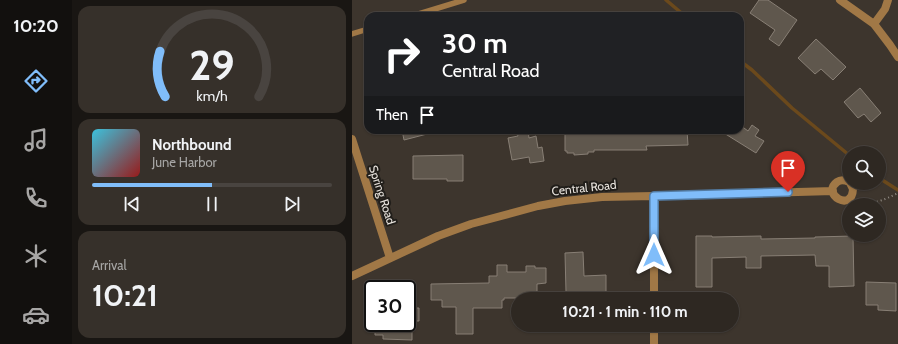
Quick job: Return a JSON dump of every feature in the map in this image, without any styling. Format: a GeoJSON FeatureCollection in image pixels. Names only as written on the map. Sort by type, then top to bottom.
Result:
{"type":"FeatureCollection","features":[{"type":"Feature","properties":{"kind":"street"},"geometry":{"type":"LineString","coordinates":[[840,0],[874,24],[898,58]]}},
{"type":"Feature","properties":{"kind":"street"},"geometry":{"type":"LineString","coordinates":[[874,24],[885,9],[888,0]]}},
{"type":"Feature","properties":{"kind":"street","name":"Spring Road"},"geometry":{"type":"LineString","coordinates":[[352,139],[390,258]]}},
{"type":"Feature","properties":{"kind":"street"},"geometry":{"type":"LineString","coordinates":[[842,181],[837,182],[833,187],[833,194],[837,199],[842,200]]}},
{"type":"Feature","properties":{"kind":"street","name":"Central Road"},"geometry":{"type":"LineString","coordinates":[[352,276],[438,236],[472,224],[538,206],[565,201],[602,197],[833,191]]}},
{"type":"Feature","properties":{"kind":"street"},"geometry":{"type":"LineString","coordinates":[[654,196],[654,292]]}},
{"type":"Feature","properties":{"kind":"street"},"geometry":{"type":"LineString","coordinates":[[654,332],[654,344]]}},
{"type":"Feature","properties":{"kind":"lane"},"geometry":{"type":"LineString","coordinates":[[425,12],[464,0]]}},
{"type":"Feature","properties":{"kind":"lane"},"geometry":{"type":"LineString","coordinates":[[352,34],[364,30]]}},
{"type":"Feature","properties":{"kind":"path"},"geometry":{"type":"LineString","coordinates":[[886,199],[898,193]]}},
{"type":"Feature","properties":{"kind":"building"},"geometry":{"type":"Polygon","coordinates":[[[759,0],[768,0],[797,20],[779,46],[769,39],[775,30],[750,13],[759,0]]]}},
{"type":"Feature","properties":{"kind":"building"},"geometry":{"type":"Polygon","coordinates":[[[816,39],[846,67],[833,80],[821,69],[815,74],[798,58],[816,39]]]}},
{"type":"Feature","properties":{"kind":"building"},"geometry":{"type":"Polygon","coordinates":[[[860,88],[881,113],[871,122],[864,114],[858,118],[844,102],[860,88]]]}},
{"type":"Feature","properties":{"kind":"building"},"geometry":{"type":"Polygon","coordinates":[[[752,125],[759,130],[755,136],[764,141],[756,153],[725,134],[744,134],[744,128],[748,131],[752,125]]]}},
{"type":"Feature","properties":{"kind":"building"},"geometry":{"type":"Polygon","coordinates":[[[403,134],[427,134],[404,140],[403,134]]]}},
{"type":"Feature","properties":{"kind":"building"},"geometry":{"type":"Polygon","coordinates":[[[517,134],[528,134],[529,138],[536,136],[538,148],[542,147],[544,161],[530,163],[529,157],[512,160],[508,138],[518,136],[517,134]]]}},
{"type":"Feature","properties":{"kind":"building"},"geometry":{"type":"Polygon","coordinates":[[[565,134],[687,134],[688,145],[646,146],[647,150],[594,150],[594,152],[588,152],[588,154],[574,155],[574,153],[567,153],[567,151],[565,151],[565,134]]]}},
{"type":"Feature","properties":{"kind":"building"},"geometry":{"type":"Polygon","coordinates":[[[463,155],[463,181],[447,181],[447,179],[413,179],[413,156],[463,155]]]}},
{"type":"Feature","properties":{"kind":"building"},"geometry":{"type":"Polygon","coordinates":[[[696,236],[761,236],[761,239],[842,236],[842,242],[853,242],[854,286],[829,287],[829,266],[816,266],[815,255],[761,256],[761,268],[746,268],[746,257],[712,258],[712,287],[696,287],[696,236]]]}},
{"type":"Feature","properties":{"kind":"building"},"geometry":{"type":"Polygon","coordinates":[[[583,252],[584,276],[606,275],[606,292],[566,292],[565,253],[583,252]]]}},
{"type":"Feature","properties":{"kind":"building"},"geometry":{"type":"Polygon","coordinates":[[[497,265],[507,265],[507,272],[526,272],[526,266],[546,268],[546,283],[537,284],[537,292],[511,292],[511,298],[504,298],[504,300],[502,300],[502,308],[473,308],[473,334],[456,334],[456,307],[442,307],[442,300],[431,300],[431,284],[489,283],[489,276],[497,276],[497,265]]]}},
{"type":"Feature","properties":{"kind":"building"},"geometry":{"type":"Polygon","coordinates":[[[866,282],[896,283],[896,311],[878,310],[878,305],[866,305],[866,282]]]}},
{"type":"Feature","properties":{"kind":"building"},"geometry":{"type":"Polygon","coordinates":[[[416,308],[419,308],[419,321],[416,321],[416,308]]]}},
{"type":"Feature","properties":{"kind":"building"},"geometry":{"type":"Polygon","coordinates":[[[375,332],[412,332],[412,340],[383,339],[383,335],[375,335],[375,332]]]}},
{"type":"Feature","properties":{"kind":"waterway"},"geometry":{"type":"LineString","coordinates":[[666,0],[680,12]]}},
{"type":"Feature","properties":{"kind":"waterway"},"geometry":{"type":"LineString","coordinates":[[744,64],[792,108],[842,149]]}},
{"type":"Feature","properties":{"kind":"waterway"},"geometry":{"type":"LineString","coordinates":[[886,182],[898,190]]}},
{"type":"Feature","properties":{"kind":"route"},"geometry":{"type":"LineString","coordinates":[[654,255],[654,196],[788,192]]}}]}
